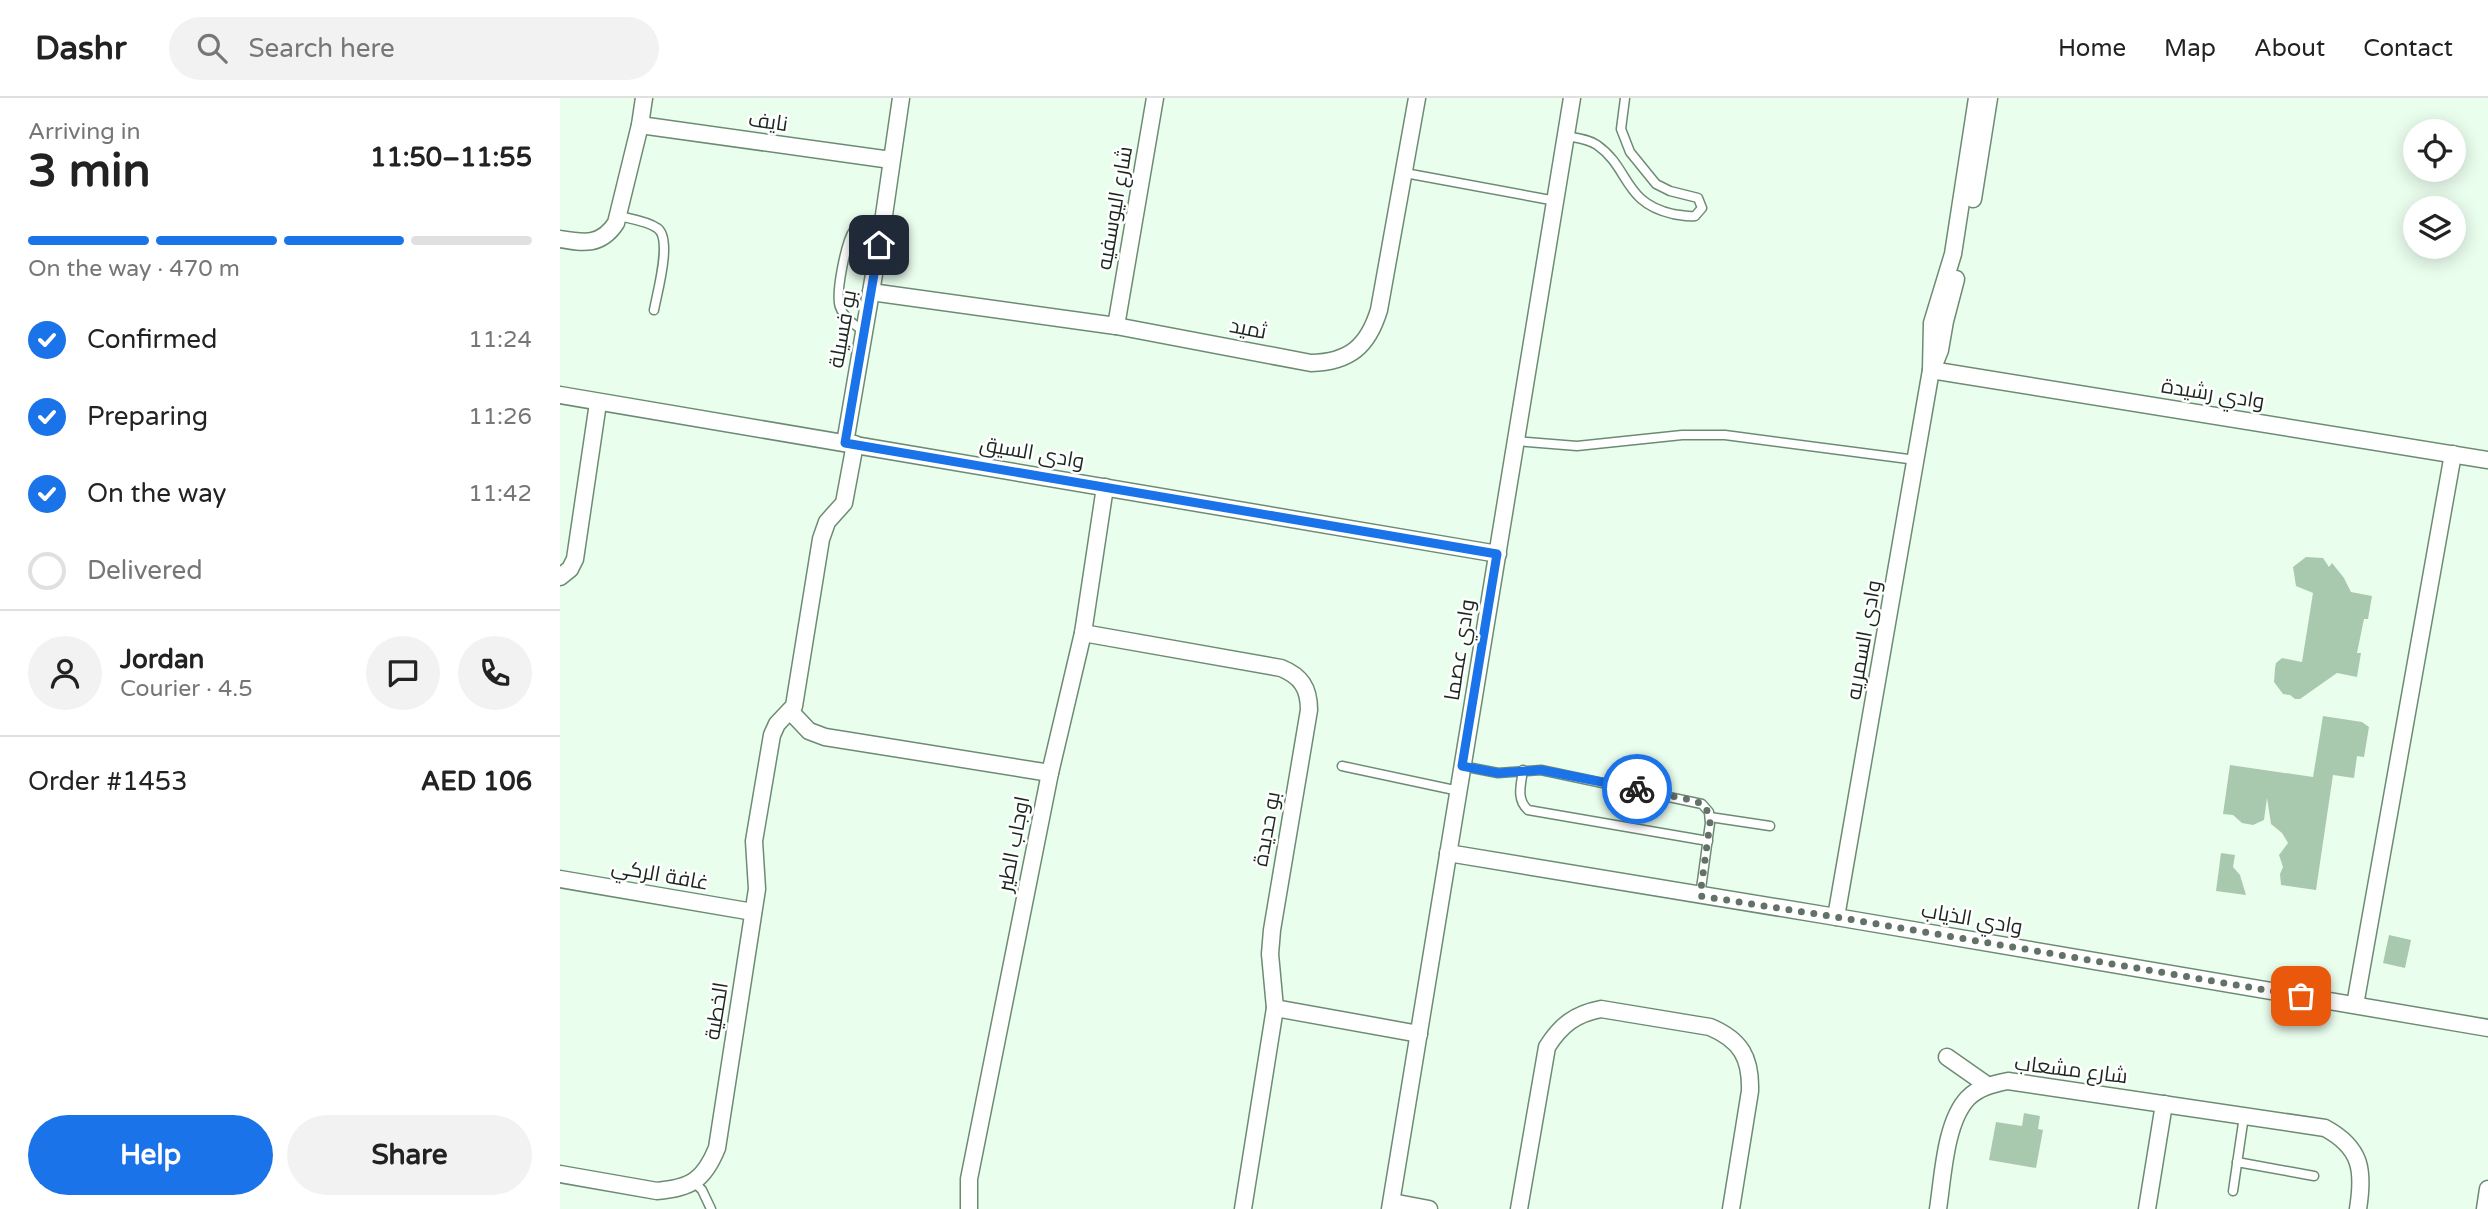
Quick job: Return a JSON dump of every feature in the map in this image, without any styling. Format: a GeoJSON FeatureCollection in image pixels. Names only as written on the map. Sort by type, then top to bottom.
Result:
{"type":"FeatureCollection","features":[{"type":"Feature","properties":{"kind":"street"},"geometry":{"type":"LineString","coordinates":[[560,239],[582,243],[598,240],[612,230],[619,216],[644,98]]}},
{"type":"Feature","properties":{"kind":"street","name":"بو فسيلة"},"geometry":{"type":"LineString","coordinates":[[850,443],[864,331],[901,98]]}},
{"type":"Feature","properties":{"kind":"street","name":"شارع اليوسفيه"},"geometry":{"type":"LineString","coordinates":[[1116,326],[1155,98]]}},
{"type":"Feature","properties":{"kind":"street","name":"ثميد"},"geometry":{"type":"LineString","coordinates":[[871,292],[1116,326],[1311,363],[1328,362],[1343,357],[1364,342],[1379,310],[1417,98]]}},
{"type":"Feature","properties":{"kind":"street","name":"وادي عصما"},"geometry":{"type":"LineString","coordinates":[[1391,1206],[1572,98]]}},
{"type":"Feature","properties":{"kind":"street","name":"وادى السمريه"},"geometry":{"type":"LineString","coordinates":[[1836,917],[1931,370],[1932,323],[1953,254],[1978,98]]}},
{"type":"Feature","properties":{"kind":"street","name":"وادى السمريه"},"geometry":{"type":"LineString","coordinates":[[1931,370],[1940,351],[1963,252],[1989,98]]}},
{"type":"Feature","properties":{"kind":"street","name":"نايف"},"geometry":{"type":"LineString","coordinates":[[640,125],[891,160]]}},
{"type":"Feature","properties":{"kind":"street","name":"وادي رشيدة"},"geometry":{"type":"LineString","coordinates":[[1931,370],[2488,460]]}},
{"type":"Feature","properties":{"kind":"street","name":"وادى السيق"},"geometry":{"type":"LineString","coordinates":[[560,395],[1497,554]]}},
{"type":"Feature","properties":{"kind":"street"},"geometry":{"type":"LineString","coordinates":[[560,577],[570,569],[575,559],[598,403]]}},
{"type":"Feature","properties":{"kind":"street","name":"الخطية"},"geometry":{"type":"LineString","coordinates":[[694,1182],[703,1175],[716,1148],[754,912],[758,882],[754,841],[772,735],[796,700],[821,539],[827,522],[844,503],[850,443]]}},
{"type":"Feature","properties":{"kind":"street"},"geometry":{"type":"LineString","coordinates":[[2355,1005],[2453,454]]}},
{"type":"Feature","properties":{"kind":"street","name":"اوجاب الطير"},"geometry":{"type":"LineString","coordinates":[[969,1209],[969,1179],[1049,773],[1083,633],[1105,487]]}},
{"type":"Feature","properties":{"kind":"street","name":"بو حديدة"},"geometry":{"type":"LineString","coordinates":[[1083,633],[1281,668],[1292,673],[1304,685],[1309,701],[1272,930],[1270,954],[1275,1008],[1243,1209]]}},
{"type":"Feature","properties":{"kind":"street"},"geometry":{"type":"LineString","coordinates":[[790,711],[809,731],[825,737],[1049,773]]}},
{"type":"Feature","properties":{"kind":"street","name":"وادي الذياب"},"geometry":{"type":"LineString","coordinates":[[1448,853],[2488,1028]]}},
{"type":"Feature","properties":{"kind":"street","name":"غافة الركي"},"geometry":{"type":"LineString","coordinates":[[560,879],[754,912]]}},
{"type":"Feature","properties":{"kind":"street"},"geometry":{"type":"LineString","coordinates":[[1275,1008],[1419,1034]]}},
{"type":"Feature","properties":{"kind":"street"},"geometry":{"type":"LineString","coordinates":[[1519,1209],[1548,1047],[1556,1032],[1569,1020],[1585,1012],[1601,1009],[1710,1027],[1725,1034],[1738,1045],[1746,1059],[1750,1091],[1731,1209]]}},
{"type":"Feature","properties":{"kind":"street"},"geometry":{"type":"LineString","coordinates":[[1947,1057],[1987,1085]]}},
{"type":"Feature","properties":{"kind":"street","name":"شارع مشعاب"},"geometry":{"type":"LineString","coordinates":[[1938,1209],[1956,1114],[1969,1097],[1987,1085],[2008,1081],[2318,1127],[2338,1135],[2349,1144],[2357,1157],[2362,1185],[2358,1209]]}},
{"type":"Feature","properties":{"kind":"street"},"geometry":{"type":"LineString","coordinates":[[2147,1209],[2164,1104]]}},
{"type":"Feature","properties":{"kind":"street"},"geometry":{"type":"LineString","coordinates":[[560,1174],[657,1191],[671,1190],[694,1182]]}},
{"type":"Feature","properties":{"kind":"street"},"geometry":{"type":"LineString","coordinates":[[2485,1209],[2488,1189]]}},
{"type":"Feature","properties":{"kind":"street"},"geometry":{"type":"LineString","coordinates":[[1391,1206],[1429,1209]]}},
{"type":"Feature","properties":{"kind":"lane"},"geometry":{"type":"LineString","coordinates":[[1566,136],[1587,140],[1602,149],[1637,196],[1651,207],[1659,211],[1695,216],[1702,208],[1698,198],[1670,191],[1656,184],[1630,152],[1621,130],[1625,98]]}},
{"type":"Feature","properties":{"kind":"lane"},"geometry":{"type":"LineString","coordinates":[[1405,173],[1556,201]]}},
{"type":"Feature","properties":{"kind":"lane"},"geometry":{"type":"LineString","coordinates":[[619,216],[655,226],[663,234],[665,246],[654,310]]}},
{"type":"Feature","properties":{"kind":"lane"},"geometry":{"type":"LineString","coordinates":[[864,331],[844,315],[838,294],[851,234],[859,228],[883,222]]}},
{"type":"Feature","properties":{"kind":"lane"},"geometry":{"type":"LineString","coordinates":[[1517,441],[1577,446],[1682,435],[1725,435],[1916,460]]}},
{"type":"Feature","properties":{"kind":"lane"},"geometry":{"type":"LineString","coordinates":[[1342,766],[1459,791]]}},
{"type":"Feature","properties":{"kind":"lane"},"geometry":{"type":"LineString","coordinates":[[1462,766],[1498,773],[1541,770],[1696,801],[1706,807],[1710,817],[1700,896]]}},
{"type":"Feature","properties":{"kind":"lane"},"geometry":{"type":"LineString","coordinates":[[1523,770],[1520,796],[1528,810],[1707,841]]}},
{"type":"Feature","properties":{"kind":"lane"},"geometry":{"type":"LineString","coordinates":[[1710,817],[1770,826]]}},
{"type":"Feature","properties":{"kind":"lane"},"geometry":{"type":"LineString","coordinates":[[2233,1191],[2244,1116]]}},
{"type":"Feature","properties":{"kind":"lane"},"geometry":{"type":"LineString","coordinates":[[2237,1161],[2314,1176]]}},
{"type":"Feature","properties":{"kind":"lane"},"geometry":{"type":"LineString","coordinates":[[694,1182],[702,1190],[711,1209]]}},
{"type":"Feature","properties":{"kind":"building"},"geometry":{"type":"Polygon","coordinates":[[[2306,557],[2323,558],[2329,567],[2332,563],[2351,592],[2372,596],[2357,653],[2361,653],[2357,677],[2337,673],[2300,699],[2295,699],[2283,694],[2274,682],[2275,668],[2282,658],[2302,662],[2313,593],[2296,586],[2293,567],[2306,557]]]}},
{"type":"Feature","properties":{"kind":"building"},"geometry":{"type":"Polygon","coordinates":[[[2323,716],[2362,722],[2369,727],[2364,757],[2357,756],[2354,778],[2333,775],[2316,890],[2281,885],[2280,874],[2283,867],[2279,855],[2288,843],[2282,833],[2271,824],[2267,798],[2264,820],[2253,825],[2242,823],[2233,815],[2223,814],[2230,765],[2313,777],[2323,716]]]}},
{"type":"Feature","properties":{"kind":"building"},"geometry":{"type":"Polygon","coordinates":[[[2221,853],[2235,855],[2233,867],[2240,875],[2246,895],[2216,891],[2221,853]]]}},
{"type":"Feature","properties":{"kind":"building"},"geometry":{"type":"Polygon","coordinates":[[[2389,935],[2411,940],[2405,968],[2383,963],[2389,935]]]}},
{"type":"Feature","properties":{"kind":"building"},"geometry":{"type":"Polygon","coordinates":[[[2024,1113],[2040,1116],[2038,1129],[2043,1130],[2036,1168],[1989,1160],[1996,1122],[2022,1126],[2024,1113]]]}},
{"type":"Feature","properties":{"kind":"way so far"},"geometry":{"type":"LineString","coordinates":[[1637,789],[1696,801],[1709,812],[1710,823],[1700,896],[2301,996]]}},
{"type":"Feature","properties":{"kind":"route"},"geometry":{"type":"LineString","coordinates":[[879,245],[845,443],[1497,554],[1462,766],[1498,773],[1541,770],[1637,789]]}}]}
